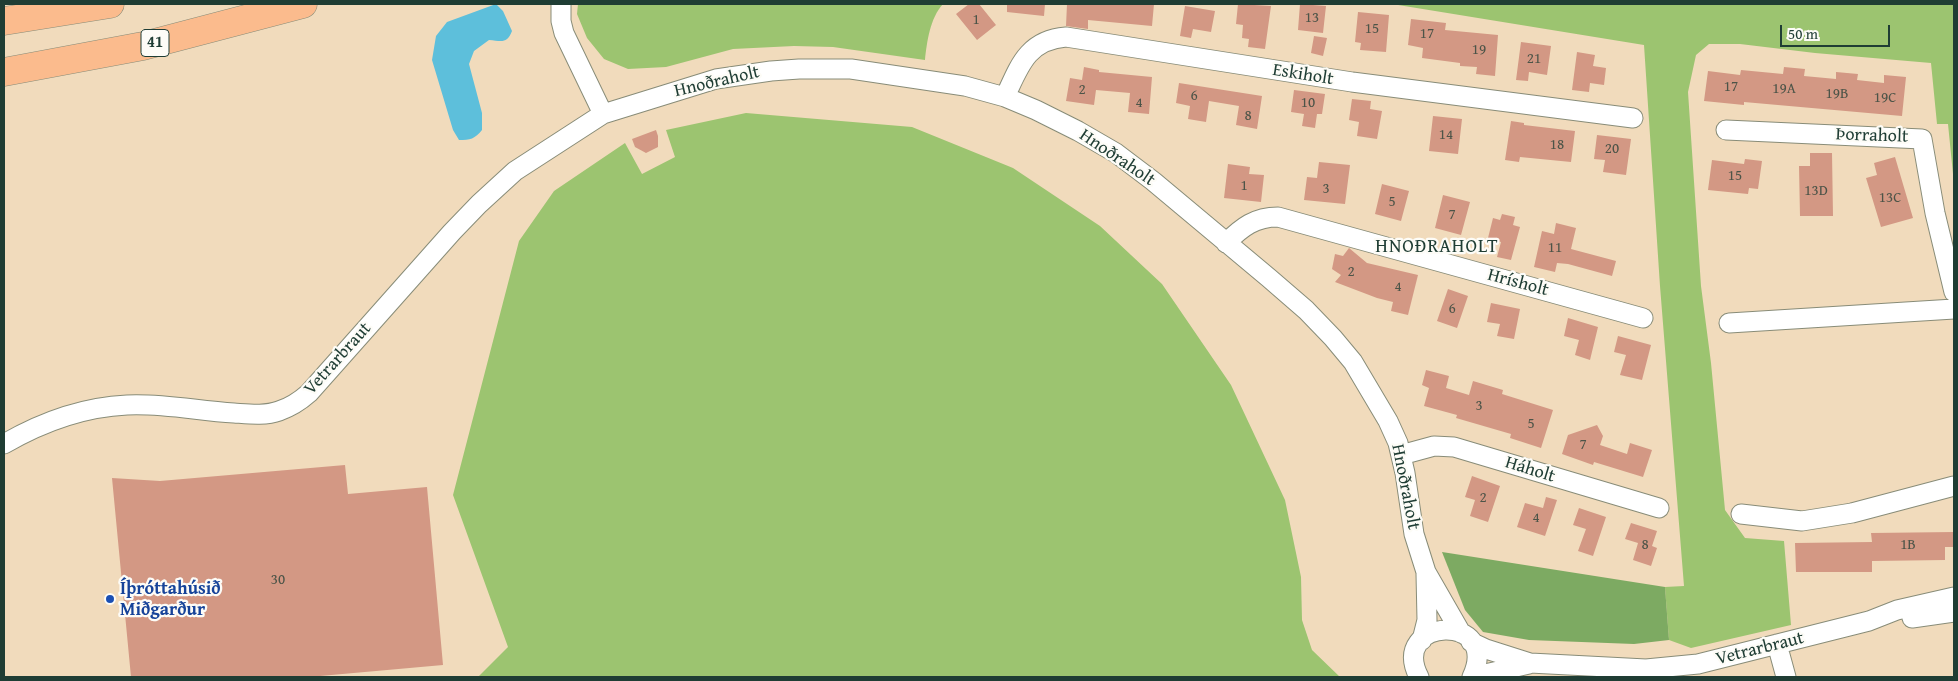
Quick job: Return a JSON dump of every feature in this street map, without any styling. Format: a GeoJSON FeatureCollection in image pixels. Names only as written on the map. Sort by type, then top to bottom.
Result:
{"type":"FeatureCollection","features":[{"type":"Feature","properties":{"kind":"highway"},"geometry":{"type":"LineString","coordinates":[[4,21],[110,4]]}},
{"type":"Feature","properties":{"kind":"highway","name":"41"},"geometry":{"type":"LineString","coordinates":[[4,72],[143,46],[303,4]]}},
{"type":"Feature","properties":{"kind":"street"},"geometry":{"type":"LineString","coordinates":[[561,4],[561,22],[564,34],[603,114]]}},
{"type":"Feature","properties":{"kind":"street","name":"Eskiholt"},"geometry":{"type":"LineString","coordinates":[[1005,97],[1020,65],[1031,50],[1047,41],[1066,37],[1352,82],[1633,118]]}},
{"type":"Feature","properties":{"kind":"street","name":"Hnoðraholt"},"geometry":{"type":"LineString","coordinates":[[603,114],[716,79],[799,68],[850,69],[965,86],[1005,97],[1078,131],[1116,153],[1153,180],[1306,310],[1353,362],[1388,421],[1401,456],[1414,534],[1426,572],[1466,638]]}},
{"type":"Feature","properties":{"kind":"street","name":"Vetrarbraut"},"geometry":{"type":"LineString","coordinates":[[4,444],[50,421],[86,410],[106,407],[146,404],[260,414],[279,411],[290,406],[309,393],[479,204],[515,172],[603,114]]}},
{"type":"Feature","properties":{"kind":"street","name":"Þorraholt"},"geometry":{"type":"LineString","coordinates":[[1726,130],[1922,138],[1935,213],[1954,292]]}},
{"type":"Feature","properties":{"kind":"street","name":"Hrísholt"},"geometry":{"type":"LineString","coordinates":[[1226,243],[1250,222],[1262,218],[1278,217],[1643,318]]}},
{"type":"Feature","properties":{"kind":"street"},"geometry":{"type":"LineString","coordinates":[[1729,323],[1954,309]]}},
{"type":"Feature","properties":{"kind":"street","name":"Háholt"},"geometry":{"type":"LineString","coordinates":[[1401,456],[1434,446],[1454,447],[1659,508]]}},
{"type":"Feature","properties":{"kind":"street"},"geometry":{"type":"LineString","coordinates":[[1740,514],[1802,521],[1852,513],[1954,486]]}},
{"type":"Feature","properties":{"kind":"street","name":"Hnoðraholt"},"geometry":{"type":"LineString","coordinates":[[1422,640],[1427,620],[1426,572]]}},
{"type":"Feature","properties":{"kind":"street","name":"Vetrarbraut"},"geometry":{"type":"LineString","coordinates":[[1422,640],[1436,630],[1453,630],[1486,650],[1530,663],[1618,668],[1680,667],[1869,621],[1897,610],[1954,597]]}},
{"type":"Feature","properties":{"kind":"street","name":"Vetrarbraut"},"geometry":{"type":"LineString","coordinates":[[1869,621],[1898,620],[1954,612]]}},
{"type":"Feature","properties":{"kind":"street","name":"Vetrarbraut"},"geometry":{"type":"LineString","coordinates":[[1466,638],[1475,651],[1475,669],[1472,677]]}},
{"type":"Feature","properties":{"kind":"street"},"geometry":{"type":"LineString","coordinates":[[1420,677],[1416,671],[1414,656],[1422,640]]}},
{"type":"Feature","properties":{"kind":"street"},"geometry":{"type":"LineString","coordinates":[[1777,644],[1786,677]]}},
{"type":"Feature","properties":{"kind":"street","name":"Vetrarbraut"},"geometry":{"type":"LineString","coordinates":[[1472,677],[1530,663]]}},
{"type":"Feature","properties":{"kind":"green space"},"geometry":{"type":"Polygon","coordinates":[[[578,4],[943,4],[932,23],[925,60],[833,47],[794,46],[733,49],[666,67],[628,69],[604,59],[587,38],[577,14],[578,4]]]}},
{"type":"Feature","properties":{"kind":"green space"},"geometry":{"type":"Polygon","coordinates":[[[1392,4],[1954,4],[1954,184],[1948,124],[1937,124],[1931,63],[1815,53],[1740,44],[1709,44],[1696,55],[1688,92],[1701,286],[1711,363],[1725,510],[1745,538],[1784,541],[1791,625],[1691,648],[1669,640],[1665,587],[1684,586],[1660,286],[1644,45],[1392,4]]]}},
{"type":"Feature","properties":{"kind":"green space"},"geometry":{"type":"Polygon","coordinates":[[[746,113],[912,127],[1013,168],[1100,226],[1162,284],[1231,385],[1285,500],[1301,577],[1302,620],[1312,650],[1340,677],[478,677],[508,647],[453,495],[519,241],[554,191],[625,143],[642,174],[675,157],[666,130],[746,113]]]}},
{"type":"Feature","properties":{"kind":"green space"},"geometry":{"type":"Polygon","coordinates":[[[1442,552],[1665,587],[1669,640],[1634,644],[1529,640],[1483,632],[1465,610],[1442,552]]]}},
{"type":"Feature","properties":{"kind":"water"},"geometry":{"type":"Polygon","coordinates":[[[496,4],[503,11],[512,31],[506,40],[489,40],[474,51],[469,64],[482,113],[482,130],[472,138],[459,140],[453,130],[432,60],[436,36],[447,22],[496,4]]]}},
{"type":"Feature","properties":{"kind":"building"},"geometry":{"type":"Polygon","coordinates":[[[969,4],[979,4],[996,25],[977,40],[956,14],[969,4]]]}},
{"type":"Feature","properties":{"kind":"building"},"geometry":{"type":"Polygon","coordinates":[[[1007,4],[1045,4],[1044,16],[1007,12],[1007,4]]]}},
{"type":"Feature","properties":{"kind":"building"},"geometry":{"type":"Polygon","coordinates":[[[1067,4],[1154,4],[1152,26],[1088,20],[1088,29],[1066,26],[1067,4]]]}},
{"type":"Feature","properties":{"kind":"building"},"geometry":{"type":"Polygon","coordinates":[[[1238,4],[1271,6],[1265,49],[1248,47],[1249,39],[1242,38],[1243,25],[1236,24],[1238,4]]]}},
{"type":"Feature","properties":{"kind":"building"},"geometry":{"type":"Polygon","coordinates":[[[1300,4],[1326,6],[1323,33],[1298,30],[1300,4]]]}},
{"type":"Feature","properties":{"kind":"building"},"geometry":{"type":"Polygon","coordinates":[[[1185,6],[1215,11],[1211,32],[1193,29],[1191,38],[1180,36],[1185,6]]]}},
{"type":"Feature","properties":{"kind":"building"},"geometry":{"type":"Polygon","coordinates":[[[1358,12],[1389,15],[1386,52],[1360,50],[1361,43],[1355,42],[1358,12]]]}},
{"type":"Feature","properties":{"kind":"building"},"geometry":{"type":"Polygon","coordinates":[[[1411,19],[1446,23],[1445,30],[1498,35],[1495,76],[1476,74],[1477,67],[1460,66],[1460,63],[1422,58],[1423,48],[1408,45],[1411,19]]]}},
{"type":"Feature","properties":{"kind":"building"},"geometry":{"type":"Polygon","coordinates":[[[1314,36],[1327,38],[1323,56],[1311,53],[1314,36]]]}},
{"type":"Feature","properties":{"kind":"building"},"geometry":{"type":"Polygon","coordinates":[[[1521,42],[1551,46],[1547,75],[1529,72],[1528,81],[1516,80],[1521,42]]]}},
{"type":"Feature","properties":{"kind":"building"},"geometry":{"type":"Polygon","coordinates":[[[1577,52],[1595,55],[1593,66],[1606,68],[1604,85],[1590,83],[1589,92],[1572,90],[1577,52]]]}},
{"type":"Feature","properties":{"kind":"building"},"geometry":{"type":"Polygon","coordinates":[[[1084,67],[1099,70],[1099,72],[1152,77],[1149,114],[1128,112],[1130,93],[1096,90],[1094,105],[1066,101],[1070,78],[1082,80],[1084,67]]]}},
{"type":"Feature","properties":{"kind":"building"},"geometry":{"type":"Polygon","coordinates":[[[1784,67],[1805,69],[1804,76],[1836,79],[1836,72],[1858,74],[1857,80],[1884,83],[1884,75],[1906,77],[1902,116],[1744,102],[1744,105],[1704,101],[1708,71],[1740,75],[1741,70],[1783,74],[1784,67]]]}},
{"type":"Feature","properties":{"kind":"building"},"geometry":{"type":"Polygon","coordinates":[[[1179,83],[1262,96],[1257,129],[1236,125],[1239,106],[1209,101],[1206,122],[1188,119],[1190,106],[1176,103],[1179,83]]]}},
{"type":"Feature","properties":{"kind":"building"},"geometry":{"type":"Polygon","coordinates":[[[1294,90],[1325,94],[1322,114],[1317,114],[1315,128],[1302,126],[1304,114],[1291,112],[1294,90]]]}},
{"type":"Feature","properties":{"kind":"building"},"geometry":{"type":"Polygon","coordinates":[[[1352,99],[1371,101],[1370,109],[1382,111],[1377,139],[1357,136],[1359,122],[1349,120],[1352,99]]]}},
{"type":"Feature","properties":{"kind":"building"},"geometry":{"type":"Polygon","coordinates":[[[1433,116],[1462,119],[1458,154],[1429,151],[1433,116]]]}},
{"type":"Feature","properties":{"kind":"building"},"geometry":{"type":"Polygon","coordinates":[[[1511,121],[1524,123],[1524,125],[1575,131],[1571,162],[1520,157],[1519,162],[1505,160],[1511,121]]]}},
{"type":"Feature","properties":{"kind":"building"},"geometry":{"type":"Polygon","coordinates":[[[656,130],[658,147],[646,153],[635,147],[632,139],[656,130]]]}},
{"type":"Feature","properties":{"kind":"building"},"geometry":{"type":"Polygon","coordinates":[[[1597,135],[1631,139],[1626,175],[1603,172],[1605,160],[1594,159],[1597,135]]]}},
{"type":"Feature","properties":{"kind":"building"},"geometry":{"type":"Polygon","coordinates":[[[1810,153],[1832,153],[1833,216],[1800,216],[1799,166],[1810,166],[1810,153]]]}},
{"type":"Feature","properties":{"kind":"building"},"geometry":{"type":"Polygon","coordinates":[[[1895,157],[1913,218],[1881,227],[1866,178],[1877,175],[1874,163],[1895,157]]]}},
{"type":"Feature","properties":{"kind":"building"},"geometry":{"type":"Polygon","coordinates":[[[1745,159],[1762,161],[1758,189],[1749,188],[1748,194],[1708,190],[1712,160],[1744,164],[1745,159]]]}},
{"type":"Feature","properties":{"kind":"building"},"geometry":{"type":"Polygon","coordinates":[[[1319,162],[1350,165],[1345,204],[1304,200],[1307,177],[1317,178],[1319,162]]]}},
{"type":"Feature","properties":{"kind":"building"},"geometry":{"type":"Polygon","coordinates":[[[1228,164],[1250,167],[1249,174],[1264,175],[1261,202],[1224,198],[1228,164]]]}},
{"type":"Feature","properties":{"kind":"building"},"geometry":{"type":"Polygon","coordinates":[[[1382,184],[1409,191],[1401,221],[1375,214],[1382,184]]]}},
{"type":"Feature","properties":{"kind":"building"},"geometry":{"type":"Polygon","coordinates":[[[1443,195],[1470,202],[1461,235],[1435,228],[1443,195]]]}},
{"type":"Feature","properties":{"kind":"building"},"geometry":{"type":"Polygon","coordinates":[[[1502,214],[1515,217],[1513,225],[1520,227],[1511,260],[1497,257],[1501,242],[1488,238],[1493,218],[1500,220],[1502,214]]]}},
{"type":"Feature","properties":{"kind":"building"},"geometry":{"type":"Polygon","coordinates":[[[1556,223],[1576,228],[1571,249],[1616,261],[1612,276],[1568,264],[1557,263],[1555,272],[1534,267],[1542,231],[1554,234],[1556,223]]]}},
{"type":"Feature","properties":{"kind":"building"},"geometry":{"type":"Polygon","coordinates":[[[1349,248],[1367,263],[1418,275],[1408,315],[1391,311],[1393,302],[1335,282],[1341,275],[1332,269],[1335,254],[1343,256],[1349,248]]]}},
{"type":"Feature","properties":{"kind":"building"},"geometry":{"type":"Polygon","coordinates":[[[1448,289],[1468,296],[1457,328],[1437,321],[1448,289]]]}},
{"type":"Feature","properties":{"kind":"building"},"geometry":{"type":"Polygon","coordinates":[[[1491,303],[1520,309],[1514,339],[1497,336],[1500,324],[1487,322],[1491,303]]]}},
{"type":"Feature","properties":{"kind":"building"},"geometry":{"type":"Polygon","coordinates":[[[1568,318],[1598,327],[1590,360],[1575,355],[1579,340],[1564,336],[1568,318]]]}},
{"type":"Feature","properties":{"kind":"building"},"geometry":{"type":"Polygon","coordinates":[[[1618,336],[1651,345],[1642,380],[1620,375],[1626,355],[1614,352],[1618,336]]]}},
{"type":"Feature","properties":{"kind":"building"},"geometry":{"type":"Polygon","coordinates":[[[1426,370],[1449,376],[1446,388],[1469,395],[1473,381],[1503,390],[1502,394],[1553,410],[1541,448],[1510,438],[1511,434],[1456,418],[1457,415],[1424,406],[1429,388],[1422,385],[1426,370]]]}},
{"type":"Feature","properties":{"kind":"building"},"geometry":{"type":"Polygon","coordinates":[[[1597,425],[1603,436],[1600,445],[1627,454],[1630,443],[1652,450],[1643,477],[1594,462],[1593,465],[1562,454],[1568,435],[1597,425]]]}},
{"type":"Feature","properties":{"kind":"building"},"geometry":{"type":"Polygon","coordinates":[[[345,465],[348,494],[427,487],[443,665],[309,677],[131,677],[112,478],[160,481],[345,465]]]}},
{"type":"Feature","properties":{"kind":"building"},"geometry":{"type":"Polygon","coordinates":[[[1472,476],[1500,486],[1488,522],[1470,516],[1475,500],[1465,497],[1472,476]]]}},
{"type":"Feature","properties":{"kind":"building"},"geometry":{"type":"Polygon","coordinates":[[[1546,497],[1557,500],[1545,536],[1517,527],[1525,503],[1543,508],[1546,497]]]}},
{"type":"Feature","properties":{"kind":"building"},"geometry":{"type":"Polygon","coordinates":[[[1579,508],[1606,517],[1593,556],[1578,551],[1586,529],[1573,525],[1579,508]]]}},
{"type":"Feature","properties":{"kind":"building"},"geometry":{"type":"Polygon","coordinates":[[[1631,523],[1657,531],[1652,546],[1657,548],[1651,566],[1633,560],[1638,543],[1625,539],[1631,523]]]}},
{"type":"Feature","properties":{"kind":"building"},"geometry":{"type":"Polygon","coordinates":[[[1954,532],[1954,547],[1945,547],[1945,560],[1872,561],[1872,572],[1796,572],[1795,543],[1872,542],[1871,533],[1954,532]]]}},
{"type":"Feature","properties":{"kind":"place","name":"Íþróttahúsið Miðgarður"},"geometry":{"type":"Point","coordinates":[110,599]}},
{"type":"Feature","properties":{"kind":"district","name":"HNOÐRAHOLT"},"geometry":{"type":"Point","coordinates":[1437,247]}}]}
